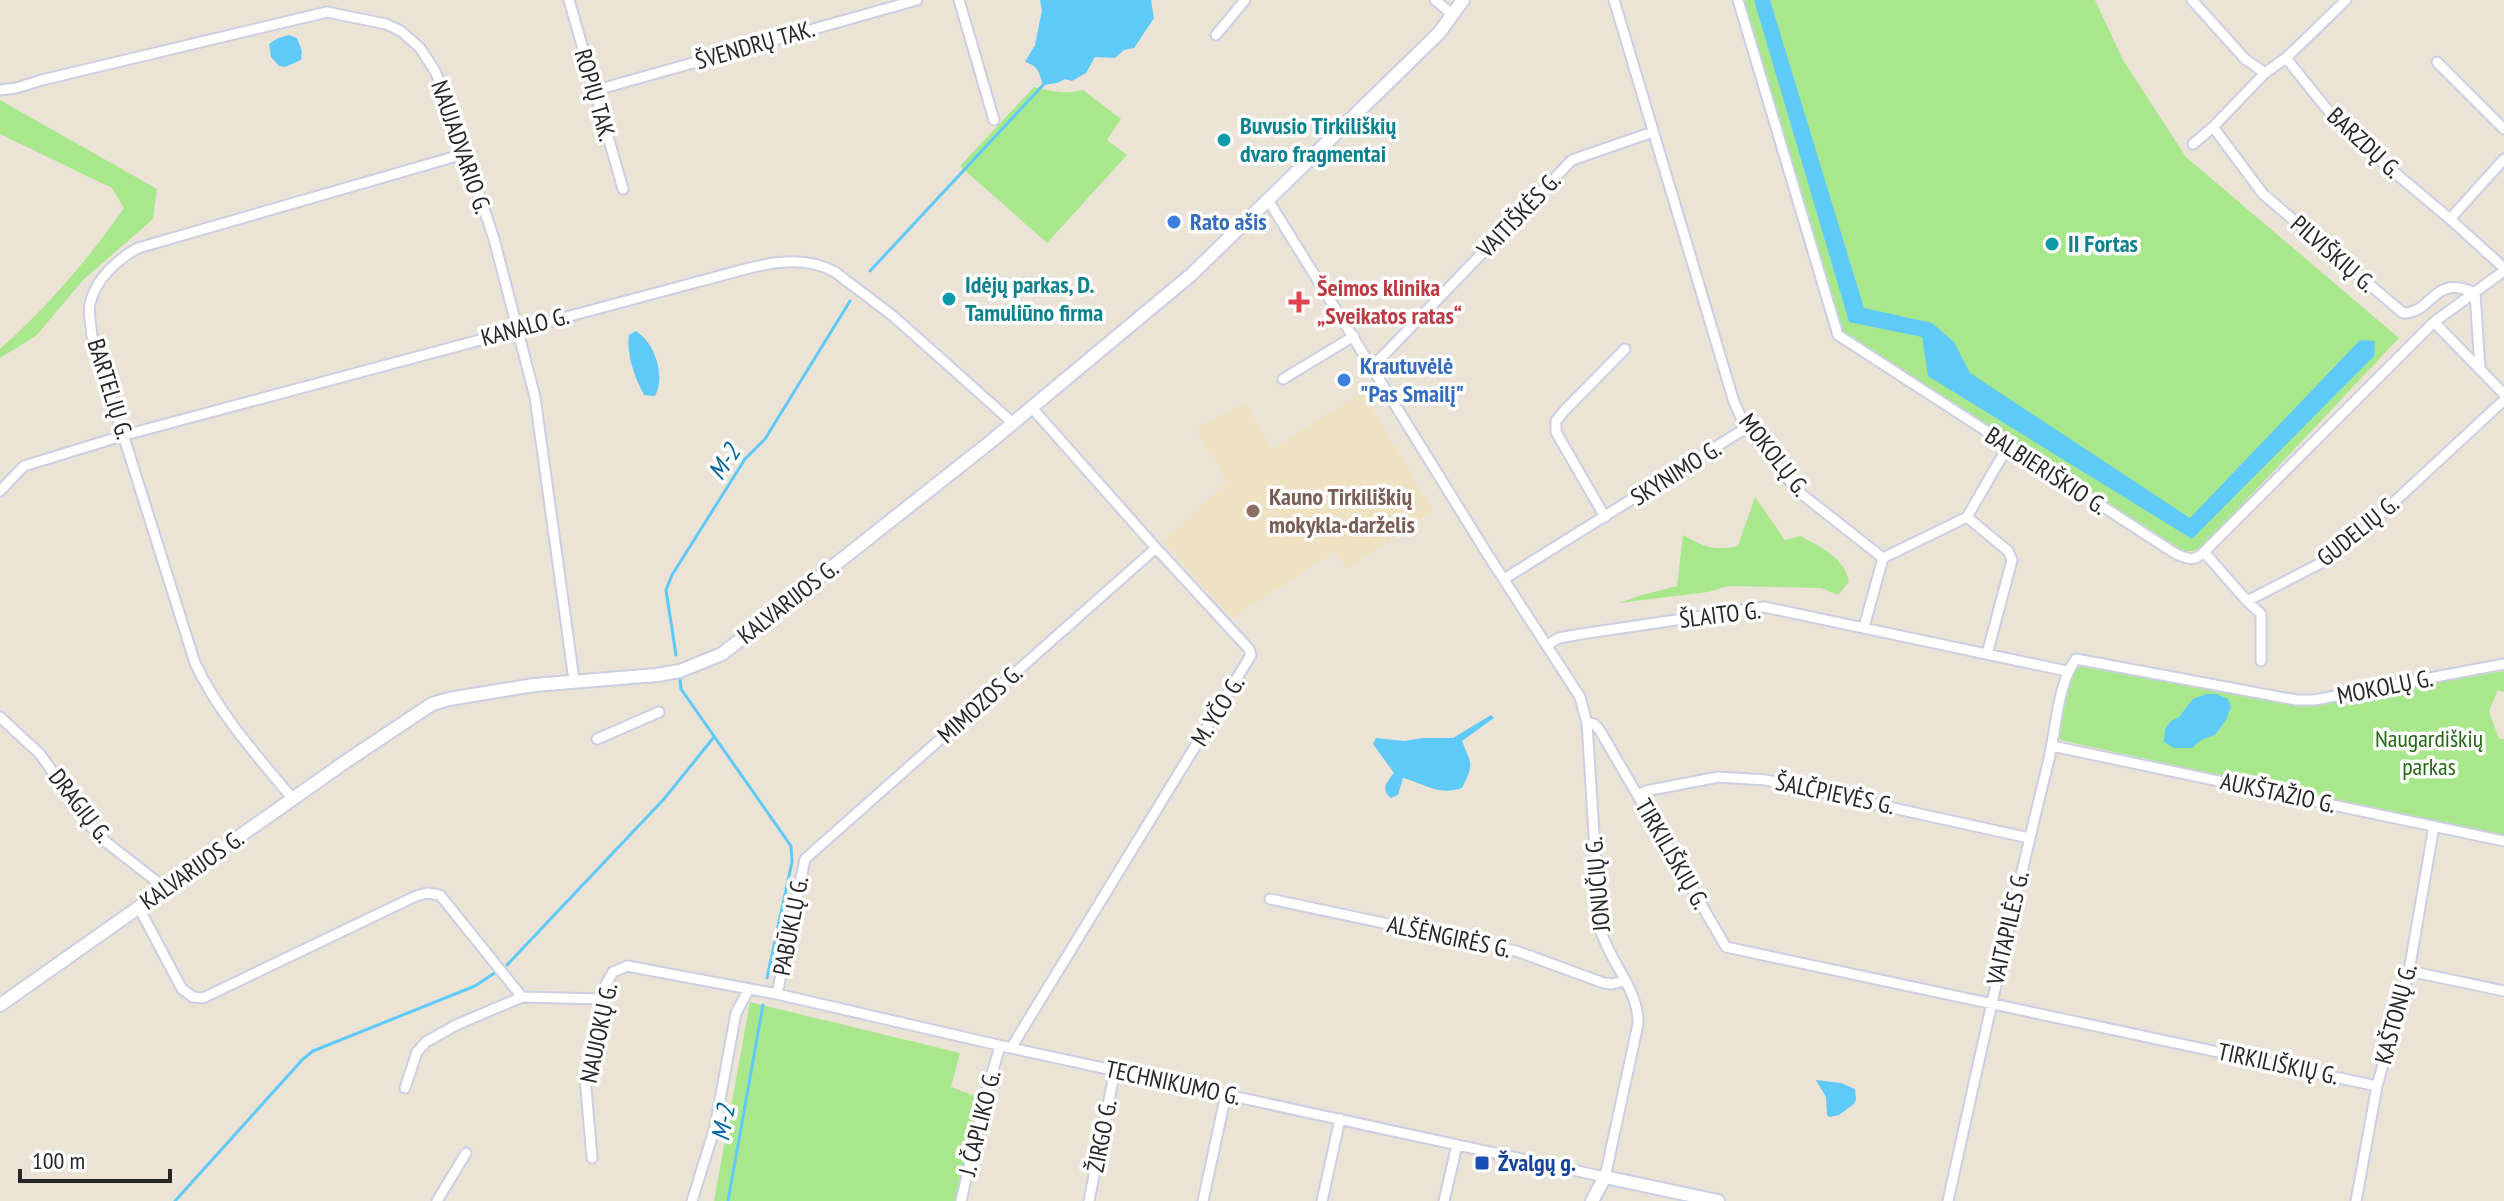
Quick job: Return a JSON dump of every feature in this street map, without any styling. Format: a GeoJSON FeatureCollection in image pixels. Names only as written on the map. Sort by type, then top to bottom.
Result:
{"type":"FeatureCollection","features":[{"type":"Feature","properties":{"kind":"main road","name":"KALVARIJOS G."},"geometry":{"type":"LineString","coordinates":[[0,1005],[432,704],[499,690],[574,680],[657,675],[680,671],[722,654],[1032,408],[1192,274],[1439,33],[1463,0]]}},
{"type":"Feature","properties":{"kind":"main road","name":"TECHNIKUMO G."},"geometry":{"type":"LineString","coordinates":[[1605,1177],[1715,1201]]}},
{"type":"Feature","properties":{"kind":"main road"},"geometry":{"type":"LineString","coordinates":[[1592,1201],[1605,1177]]}},
{"type":"Feature","properties":{"kind":"street"},"geometry":{"type":"LineString","coordinates":[[326,0],[327,12]]}},
{"type":"Feature","properties":{"kind":"street","name":"ROPIŲ TAK."},"geometry":{"type":"LineString","coordinates":[[569,0],[623,189]]}},
{"type":"Feature","properties":{"kind":"street","name":"ŠVENDRŲ TAK."},"geometry":{"type":"LineString","coordinates":[[593,91],[917,0]]}},
{"type":"Feature","properties":{"kind":"street"},"geometry":{"type":"LineString","coordinates":[[959,0],[994,120]]}},
{"type":"Feature","properties":{"kind":"street"},"geometry":{"type":"LineString","coordinates":[[1216,35],[1245,0]]}},
{"type":"Feature","properties":{"kind":"street"},"geometry":{"type":"LineString","coordinates":[[1435,0],[1453,15]]}},
{"type":"Feature","properties":{"kind":"street","name":"MOKOLŲ G."},"geometry":{"type":"LineString","coordinates":[[1614,0],[1734,402],[1746,428],[1799,492],[1883,558]]}},
{"type":"Feature","properties":{"kind":"street","name":"BALBIERIŠKIO G."},"geometry":{"type":"LineString","coordinates":[[1738,0],[1838,335],[2176,554],[2190,560],[2197,559],[2204,552]]}},
{"type":"Feature","properties":{"kind":"street"},"geometry":{"type":"LineString","coordinates":[[2193,144],[2346,0]]}},
{"type":"Feature","properties":{"kind":"street"},"geometry":{"type":"LineString","coordinates":[[2193,1],[2245,59],[2265,73]]}},
{"type":"Feature","properties":{"kind":"street","name":"NAUJADVARIO G."},"geometry":{"type":"LineString","coordinates":[[0,90],[327,12],[386,24],[401,31],[420,48],[435,71],[450,107],[494,239],[535,397],[574,680]]}},
{"type":"Feature","properties":{"kind":"street","name":"BARZDŲ G."},"geometry":{"type":"LineString","coordinates":[[2286,58],[2343,129],[2450,219],[2504,270]]}},
{"type":"Feature","properties":{"kind":"street"},"geometry":{"type":"LineString","coordinates":[[2437,62],[2504,129]]}},
{"type":"Feature","properties":{"kind":"street","name":"PILVIŠKIŲ G."},"geometry":{"type":"LineString","coordinates":[[2213,127],[2263,194],[2403,313],[2412,313],[2440,290],[2459,285],[2475,293]]}},
{"type":"Feature","properties":{"kind":"street","name":"VAITIŠKĖS G."},"geometry":{"type":"LineString","coordinates":[[1372,364],[1572,160],[1653,132]]}},
{"type":"Feature","properties":{"kind":"street","name":"BARTELIŲ G."},"geometry":{"type":"LineString","coordinates":[[293,799],[242,738],[204,682],[173,596],[92,336],[90,301],[117,260],[138,248],[464,154]]}},
{"type":"Feature","properties":{"kind":"street"},"geometry":{"type":"LineString","coordinates":[[2450,219],[2504,159]]}},
{"type":"Feature","properties":{"kind":"street","name":"TIRKILIŠKIŲ G."},"geometry":{"type":"LineString","coordinates":[[1268,200],[1580,697],[1587,723],[1599,729],[1726,947],[2377,1086]]}},
{"type":"Feature","properties":{"kind":"street","name":"KANALO G."},"geometry":{"type":"LineString","coordinates":[[0,491],[24,466],[125,435],[770,264],[803,261],[835,272],[893,316],[1013,423]]}},
{"type":"Feature","properties":{"kind":"street"},"geometry":{"type":"LineString","coordinates":[[2261,661],[2261,614],[2204,552],[2434,322],[2504,270]]}},
{"type":"Feature","properties":{"kind":"street"},"geometry":{"type":"LineString","coordinates":[[2475,293],[2480,368]]}},
{"type":"Feature","properties":{"kind":"street"},"geometry":{"type":"LineString","coordinates":[[2434,322],[2504,397]]}},
{"type":"Feature","properties":{"kind":"street"},"geometry":{"type":"LineString","coordinates":[[1283,379],[1354,336]]}},
{"type":"Feature","properties":{"kind":"street","name":"SKYNIMO G."},"geometry":{"type":"LineString","coordinates":[[1605,517],[1556,432],[1556,421],[1625,349]]}},
{"type":"Feature","properties":{"kind":"street","name":"GUDELIŲ G."},"geometry":{"type":"LineString","coordinates":[[2247,601],[2321,563],[2351,542],[2504,397]]}},
{"type":"Feature","properties":{"kind":"street","name":"M. YČO G."},"geometry":{"type":"LineString","coordinates":[[1005,1047],[1249,661],[1249,649],[1032,408]]}},
{"type":"Feature","properties":{"kind":"street","name":"SKYNIMO G."},"geometry":{"type":"LineString","coordinates":[[1504,579],[1746,428]]}},
{"type":"Feature","properties":{"kind":"street"},"geometry":{"type":"LineString","coordinates":[[1864,627],[1883,558],[1967,517],[2008,446]]}},
{"type":"Feature","properties":{"kind":"street"},"geometry":{"type":"LineString","coordinates":[[1967,517],[2008,551],[2012,560],[1987,654],[2067,671]]}},
{"type":"Feature","properties":{"kind":"street","name":"MIMOZOS G."},"geometry":{"type":"LineString","coordinates":[[805,859],[1156,548]]}},
{"type":"Feature","properties":{"kind":"street","name":"ŠLAITO G."},"geometry":{"type":"LineString","coordinates":[[1547,645],[1553,640],[1581,634],[1764,607],[1987,654]]}},
{"type":"Feature","properties":{"kind":"street","name":"MOKOLŲ G."},"geometry":{"type":"LineString","coordinates":[[2076,659],[2296,700],[2314,700],[2504,664]]}},
{"type":"Feature","properties":{"kind":"street","name":"VAITAPILĖS G."},"geometry":{"type":"LineString","coordinates":[[1948,1201],[2067,671],[2076,659]]}},
{"type":"Feature","properties":{"kind":"street"},"geometry":{"type":"LineString","coordinates":[[597,739],[659,712]]}},
{"type":"Feature","properties":{"kind":"street","name":"DRAGIŲ G."},"geometry":{"type":"LineString","coordinates":[[0,717],[40,754],[97,835],[165,888]]}},
{"type":"Feature","properties":{"kind":"street","name":"JONUČIŲ G."},"geometry":{"type":"LineString","coordinates":[[1587,723],[1600,928],[1604,942],[1637,1005],[1638,1024],[1605,1177]]}},
{"type":"Feature","properties":{"kind":"street","name":"AUKŠTAŽIO G."},"geometry":{"type":"LineString","coordinates":[[2052,746],[2504,841]]}},
{"type":"Feature","properties":{"kind":"street","name":"ŠALČPIEVĖS G."},"geometry":{"type":"LineString","coordinates":[[1639,795],[1718,777],[1766,780],[2029,838]]}},
{"type":"Feature","properties":{"kind":"street","name":"KAŠTONŲ G."},"geometry":{"type":"LineString","coordinates":[[2356,1201],[2377,1086],[2409,971],[2434,826]]}},
{"type":"Feature","properties":{"kind":"street","name":"PABŪKLŲ G."},"geometry":{"type":"LineString","coordinates":[[777,994],[805,859]]}},
{"type":"Feature","properties":{"kind":"street"},"geometry":{"type":"LineString","coordinates":[[139,908],[182,989],[193,997],[203,998],[416,896],[427,893],[440,895],[522,997]]}},
{"type":"Feature","properties":{"kind":"street","name":"ALŠĖNGIRĖS G."},"geometry":{"type":"LineString","coordinates":[[1270,899],[1516,951],[1604,983],[1624,981]]}},
{"type":"Feature","properties":{"kind":"street","name":"TECHNIKUMO G."},"geometry":{"type":"LineString","coordinates":[[627,966],[777,994],[1005,1047],[1605,1177]]}},
{"type":"Feature","properties":{"kind":"street","name":"NAUJOKŲ G."},"geometry":{"type":"LineString","coordinates":[[592,1158],[585,1077],[601,999],[613,972],[627,966]]}},
{"type":"Feature","properties":{"kind":"street"},"geometry":{"type":"LineString","coordinates":[[2409,971],[2504,991]]}},
{"type":"Feature","properties":{"kind":"street","name":"PABŪKLŲ G."},"geometry":{"type":"LineString","coordinates":[[692,1201],[715,1127],[736,1013],[749,989]]}},
{"type":"Feature","properties":{"kind":"street"},"geometry":{"type":"LineString","coordinates":[[405,1088],[417,1052],[426,1042],[456,1025],[522,997],[601,999]]}},
{"type":"Feature","properties":{"kind":"street","name":"J. ČAPLIKO G."},"geometry":{"type":"LineString","coordinates":[[961,1201],[983,1107],[1005,1047]]}},
{"type":"Feature","properties":{"kind":"street","name":"ŽIRGO G."},"geometry":{"type":"LineString","coordinates":[[1089,1201],[1115,1070]]}},
{"type":"Feature","properties":{"kind":"street"},"geometry":{"type":"LineString","coordinates":[[1203,1201],[1226,1094]]}},
{"type":"Feature","properties":{"kind":"street"},"geometry":{"type":"LineString","coordinates":[[1322,1201],[1340,1119]]}},
{"type":"Feature","properties":{"kind":"street"},"geometry":{"type":"LineString","coordinates":[[1444,1201],[1457,1145]]}},
{"type":"Feature","properties":{"kind":"street"},"geometry":{"type":"LineString","coordinates":[[437,1201],[466,1153]]}},
{"type":"Feature","properties":{"kind":"shaded area"},"geometry":{"type":"Polygon","coordinates":[[[1362,392],[1433,511],[1347,569],[1334,552],[1232,618],[1163,541],[1228,482],[1195,429],[1245,402],[1271,450],[1362,392]]]}},
{"type":"Feature","properties":{"kind":"green space","name":"II Fortas"},"geometry":{"type":"Polygon","coordinates":[[[1744,0],[2095,0],[2123,60],[2186,157],[2399,338],[2203,546],[2193,551],[2183,551],[1842,331],[1744,0]]]}},
{"type":"Feature","properties":{"kind":"green space"},"geometry":{"type":"Polygon","coordinates":[[[1034,87],[1064,92],[1083,90],[1121,119],[1107,140],[1127,155],[1047,243],[960,166],[1034,87]]]}},
{"type":"Feature","properties":{"kind":"green space"},"geometry":{"type":"Polygon","coordinates":[[[0,100],[157,189],[153,219],[83,280],[36,336],[0,358],[0,349],[66,282],[124,208],[112,188],[0,134],[0,100]]]}},
{"type":"Feature","properties":{"kind":"green space"},"geometry":{"type":"Polygon","coordinates":[[[1755,497],[1785,540],[1800,536],[1824,549],[1843,566],[1849,582],[1838,595],[1821,588],[1728,586],[1708,592],[1619,603],[1677,586],[1683,535],[1709,547],[1738,546],[1755,497]]]}},
{"type":"Feature","properties":{"kind":"green space","name":"Naugardiškių parkas"},"geometry":{"type":"Polygon","coordinates":[[[2090,664],[2301,706],[2504,671],[2504,692],[2498,690],[2489,711],[2499,739],[2504,739],[2504,838],[2060,740],[2058,733],[2071,671],[2077,665],[2090,664]]]}},
{"type":"Feature","properties":{"kind":"green space"},"geometry":{"type":"Polygon","coordinates":[[[750,1002],[960,1053],[951,1087],[980,1098],[957,1201],[714,1201],[750,1002]]]}},
{"type":"Feature","properties":{"kind":"water"},"geometry":{"type":"Polygon","coordinates":[[[1040,0],[1151,0],[1154,18],[1134,48],[1124,50],[1115,58],[1095,57],[1086,73],[1072,81],[1065,79],[1043,85],[1036,68],[1025,62],[1035,45],[1042,10],[1040,0]]]}},
{"type":"Feature","properties":{"kind":"water"},"geometry":{"type":"Polygon","coordinates":[[[1754,0],[1770,0],[1864,308],[1932,323],[1954,342],[1970,373],[2190,518],[2360,340],[2375,341],[2374,356],[2192,539],[1928,376],[1922,337],[1849,322],[1754,0]]]}},
{"type":"Feature","properties":{"kind":"water"},"geometry":{"type":"Polygon","coordinates":[[[289,35],[297,38],[302,51],[301,60],[285,67],[279,66],[271,57],[269,44],[289,35]]]}},
{"type":"Feature","properties":{"kind":"water"},"geometry":{"type":"Polygon","coordinates":[[[636,331],[649,343],[657,360],[659,379],[655,396],[644,395],[632,366],[629,335],[636,331]]]}},
{"type":"Feature","properties":{"kind":"water"},"geometry":{"type":"Polygon","coordinates":[[[2206,694],[2228,699],[2231,707],[2215,735],[2201,740],[2192,748],[2174,748],[2164,742],[2165,729],[2171,721],[2179,717],[2193,699],[2206,694]]]}},
{"type":"Feature","properties":{"kind":"water"},"geometry":{"type":"Polygon","coordinates":[[[1491,715],[1494,718],[1462,741],[1470,764],[1462,788],[1438,790],[1403,778],[1398,795],[1391,798],[1388,795],[1386,786],[1394,773],[1373,744],[1376,738],[1404,741],[1453,738],[1491,715]]]}},
{"type":"Feature","properties":{"kind":"water"},"geometry":{"type":"Polygon","coordinates":[[[1816,1080],[1841,1083],[1855,1089],[1854,1104],[1839,1115],[1830,1117],[1827,1115],[1826,1097],[1816,1080]]]}},
{"type":"Feature","properties":{"kind":"waterway","name":"M-2"},"geometry":{"type":"LineString","coordinates":[[870,271],[1044,84]]}},
{"type":"Feature","properties":{"kind":"waterway","name":"M-2"},"geometry":{"type":"LineString","coordinates":[[676,655],[666,590],[672,575],[745,459],[765,439],[850,301]]}},
{"type":"Feature","properties":{"kind":"waterway","name":"M-2"},"geometry":{"type":"LineString","coordinates":[[680,679],[681,689],[791,846],[792,862],[767,978]]}},
{"type":"Feature","properties":{"kind":"waterway"},"geometry":{"type":"LineString","coordinates":[[507,965],[664,799],[714,737]]}},
{"type":"Feature","properties":{"kind":"waterway"},"geometry":{"type":"LineString","coordinates":[[175,1201],[313,1051],[475,986],[496,972]]}},
{"type":"Feature","properties":{"kind":"waterway","name":"M-2"},"geometry":{"type":"LineString","coordinates":[[728,1201],[763,1005]]}},
{"type":"Feature","properties":{"kind":"place","name":"Buvusio Tirkiliškių dvaro fragmentai"},"geometry":{"type":"Point","coordinates":[1224,140]}},
{"type":"Feature","properties":{"kind":"place","name":"Rato ašis"},"geometry":{"type":"Point","coordinates":[1174,222]}},
{"type":"Feature","properties":{"kind":"place","name":"II Fortas"},"geometry":{"type":"Point","coordinates":[2052,244]}},
{"type":"Feature","properties":{"kind":"place","name":"Idėjų parkas, D. Tamuliūno firma"},"geometry":{"type":"Point","coordinates":[949,299]}},
{"type":"Feature","properties":{"kind":"place","name":"Šeimos klinika „Sveikatos ratas“"},"geometry":{"type":"Point","coordinates":[1299,302]}},
{"type":"Feature","properties":{"kind":"place","name":"Krautuvėlė \"Pas Smailį\""},"geometry":{"type":"Point","coordinates":[1344,380]}},
{"type":"Feature","properties":{"kind":"place","name":"Kauno Tirkiliškių mokykla-darželis"},"geometry":{"type":"Point","coordinates":[1253,511]}},
{"type":"Feature","properties":{"kind":"place","name":"Žvalgų g."},"geometry":{"type":"Point","coordinates":[1482,1163]}}]}
